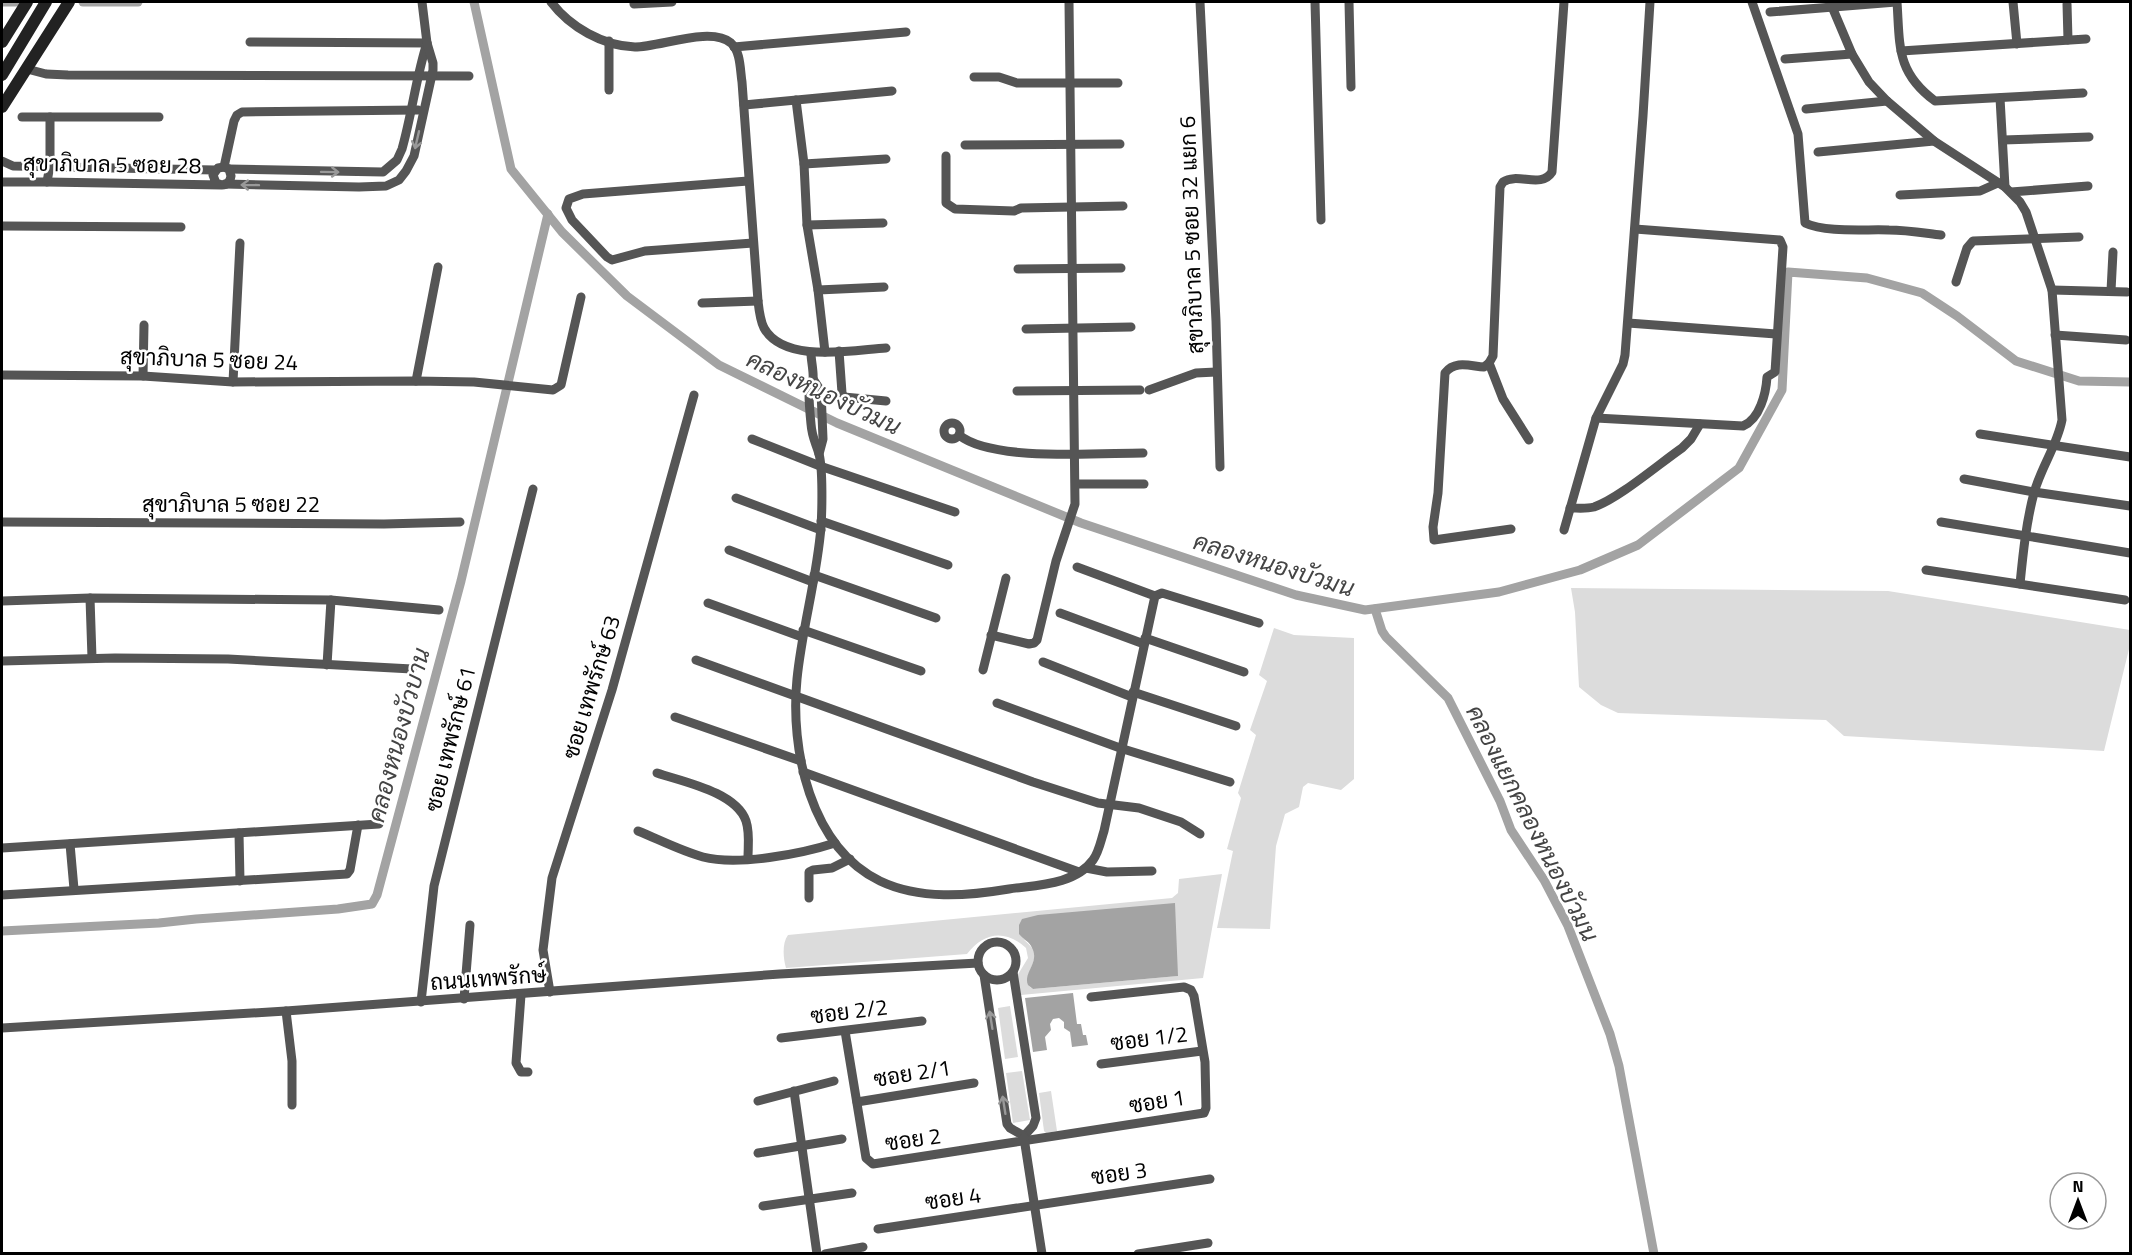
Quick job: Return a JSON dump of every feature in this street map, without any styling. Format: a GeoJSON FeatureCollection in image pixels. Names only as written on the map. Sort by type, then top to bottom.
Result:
{"type":"FeatureCollection","features":[{"type":"Feature","properties":{"kind":"main road"},"geometry":{"type":"LineString","coordinates":[[2,42],[27,2]]}},
{"type":"Feature","properties":{"kind":"main road"},"geometry":{"type":"LineString","coordinates":[[2,75],[46,2]]}},
{"type":"Feature","properties":{"kind":"main road"},"geometry":{"type":"LineString","coordinates":[[2,106],[69,2]]}},
{"type":"Feature","properties":{"kind":"street"},"geometry":{"type":"LineString","coordinates":[[420,62],[434,63],[427,43],[422,2]]}},
{"type":"Feature","properties":{"kind":"street"},"geometry":{"type":"LineString","coordinates":[[634,2],[634,4],[672,2]]}},
{"type":"Feature","properties":{"kind":"street"},"geometry":{"type":"LineString","coordinates":[[991,634],[1029,644],[1037,640],[1056,561],[1074,510],[1076,484],[1069,2]]}},
{"type":"Feature","properties":{"kind":"street","name":"สุขาภิบาล 5 ซอย 32 แยก 6"},"geometry":{"type":"LineString","coordinates":[[1200,2],[1216,321],[1220,466]]}},
{"type":"Feature","properties":{"kind":"street"},"geometry":{"type":"LineString","coordinates":[[1315,2],[1321,220]]}},
{"type":"Feature","properties":{"kind":"street"},"geometry":{"type":"LineString","coordinates":[[1349,2],[1350,87]]}},
{"type":"Feature","properties":{"kind":"street"},"geometry":{"type":"LineString","coordinates":[[1512,529],[1434,540],[1433,527],[1438,494],[1445,373],[1450,367],[1458,364],[1485,367],[1489,363],[1494,346],[1500,187],[1508,178],[1540,180],[1547,179],[1552,172],[1564,2]]}},
{"type":"Feature","properties":{"kind":"street"},"geometry":{"type":"LineString","coordinates":[[1564,530],[1596,418],[1623,364],[1628,323],[1650,2]]}},
{"type":"Feature","properties":{"kind":"street"},"geometry":{"type":"LineString","coordinates":[[1752,2],[1798,134],[1805,223],[1833,228],[1941,235]]}},
{"type":"Feature","properties":{"kind":"street"},"geometry":{"type":"LineString","coordinates":[[1770,12],[1831,4],[1897,2],[1900,51],[1911,78],[1935,101],[2083,93]]}},
{"type":"Feature","properties":{"kind":"street"},"geometry":{"type":"LineString","coordinates":[[2013,2],[2017,44]]}},
{"type":"Feature","properties":{"kind":"street"},"geometry":{"type":"LineString","coordinates":[[556,3],[584,32],[609,41],[635,47],[710,36],[722,38],[734,47],[738,54],[744,105],[748,182],[761,320],[769,335],[789,348],[811,353],[886,348]]}},
{"type":"Feature","properties":{"kind":"street"},"geometry":{"type":"LineString","coordinates":[[1831,4],[1852,54],[1869,82],[1887,101],[1934,141],[2004,187],[2026,212],[2052,290],[2062,420],[2034,492],[2025,536],[2020,584]]}},
{"type":"Feature","properties":{"kind":"street"},"geometry":{"type":"LineString","coordinates":[[2067,4],[2068,40]]}},
{"type":"Feature","properties":{"kind":"street"},"geometry":{"type":"LineString","coordinates":[[734,47],[906,32]]}},
{"type":"Feature","properties":{"kind":"street"},"geometry":{"type":"LineString","coordinates":[[1900,51],[2086,39]]}},
{"type":"Feature","properties":{"kind":"street"},"geometry":{"type":"LineString","coordinates":[[609,41],[609,90]]}},
{"type":"Feature","properties":{"kind":"street"},"geometry":{"type":"LineString","coordinates":[[250,42],[427,43]]}},
{"type":"Feature","properties":{"kind":"street","name":"สุขาภิบาล 5 ซอย 28"},"geometry":{"type":"LineString","coordinates":[[2,161],[14,166],[383,172],[397,160],[402,149],[419,76],[420,62],[427,43]]}},
{"type":"Feature","properties":{"kind":"street"},"geometry":{"type":"LineString","coordinates":[[1785,59],[1852,54]]}},
{"type":"Feature","properties":{"kind":"street","name":"สุขาภิบาล 5 ซอย 28"},"geometry":{"type":"LineString","coordinates":[[2,182],[386,186],[399,180],[414,156],[434,63]]}},
{"type":"Feature","properties":{"kind":"street"},"geometry":{"type":"LineString","coordinates":[[27,69],[46,74],[69,75],[469,76]]}},
{"type":"Feature","properties":{"kind":"street"},"geometry":{"type":"LineString","coordinates":[[974,77],[999,77],[1017,83],[1118,83]]}},
{"type":"Feature","properties":{"kind":"street"},"geometry":{"type":"LineString","coordinates":[[744,105],[892,91]]}},
{"type":"Feature","properties":{"kind":"street"},"geometry":{"type":"LineString","coordinates":[[2000,98],[2004,187]]}},
{"type":"Feature","properties":{"kind":"street"},"geometry":{"type":"LineString","coordinates":[[796,100],[804,164],[807,225],[825,352]]}},
{"type":"Feature","properties":{"kind":"street"},"geometry":{"type":"LineString","coordinates":[[1806,109],[1887,101]]}},
{"type":"Feature","properties":{"kind":"street"},"geometry":{"type":"LineString","coordinates":[[223,168],[231,178],[223,185],[216,183],[213,178],[223,168],[234,121],[242,112],[412,109],[424,111]]}},
{"type":"Feature","properties":{"kind":"street"},"geometry":{"type":"LineString","coordinates":[[22,117],[159,117]]}},
{"type":"Feature","properties":{"kind":"street"},"geometry":{"type":"LineString","coordinates":[[47,182],[50,165],[50,117]]}},
{"type":"Feature","properties":{"kind":"street"},"geometry":{"type":"LineString","coordinates":[[2003,140],[2089,136]]}},
{"type":"Feature","properties":{"kind":"street"},"geometry":{"type":"LineString","coordinates":[[1818,152],[1934,141]]}},
{"type":"Feature","properties":{"kind":"street"},"geometry":{"type":"LineString","coordinates":[[965,145],[1120,144]]}},
{"type":"Feature","properties":{"kind":"street"},"geometry":{"type":"LineString","coordinates":[[946,156],[946,203],[955,209],[1014,211],[1021,208],[1123,206]]}},
{"type":"Feature","properties":{"kind":"street"},"geometry":{"type":"LineString","coordinates":[[804,164],[886,159]]}},
{"type":"Feature","properties":{"kind":"street"},"geometry":{"type":"LineString","coordinates":[[358,172],[359,187]]}},
{"type":"Feature","properties":{"kind":"street"},"geometry":{"type":"LineString","coordinates":[[748,182],[583,194],[569,199],[566,208],[572,220],[603,254],[612,260],[645,251],[753,243]]}},
{"type":"Feature","properties":{"kind":"street"},"geometry":{"type":"LineString","coordinates":[[1900,195],[1980,191],[2004,187],[2088,186]]}},
{"type":"Feature","properties":{"kind":"street"},"geometry":{"type":"LineString","coordinates":[[807,225],[883,223]]}},
{"type":"Feature","properties":{"kind":"street"},"geometry":{"type":"LineString","coordinates":[[2,226],[181,227]]}},
{"type":"Feature","properties":{"kind":"street"},"geometry":{"type":"LineString","coordinates":[[1596,418],[1736,426],[1750,423],[1766,391],[1767,377],[1774,372],[1783,247],[1780,240],[1635,229]]}},
{"type":"Feature","properties":{"kind":"street"},"geometry":{"type":"LineString","coordinates":[[1956,282],[1967,248],[1973,241],[2079,237]]}},
{"type":"Feature","properties":{"kind":"street"},"geometry":{"type":"LineString","coordinates":[[233,382],[240,243]]}},
{"type":"Feature","properties":{"kind":"street"},"geometry":{"type":"LineString","coordinates":[[2111,291],[2113,252]]}},
{"type":"Feature","properties":{"kind":"street"},"geometry":{"type":"LineString","coordinates":[[416,381],[438,267]]}},
{"type":"Feature","properties":{"kind":"street"},"geometry":{"type":"LineString","coordinates":[[1018,269],[1121,268]]}},
{"type":"Feature","properties":{"kind":"street"},"geometry":{"type":"LineString","coordinates":[[818,290],[884,287]]}},
{"type":"Feature","properties":{"kind":"street"},"geometry":{"type":"LineString","coordinates":[[2052,290],[2127,292]]}},
{"type":"Feature","properties":{"kind":"street","name":"สุขาภิบาล 5 ซอย 24"},"geometry":{"type":"LineString","coordinates":[[2,375],[142,376],[233,382],[474,382],[553,390],[561,385],[581,297]]}},
{"type":"Feature","properties":{"kind":"street"},"geometry":{"type":"LineString","coordinates":[[702,303],[758,301]]}},
{"type":"Feature","properties":{"kind":"street"},"geometry":{"type":"LineString","coordinates":[[1628,323],[1776,334]]}},
{"type":"Feature","properties":{"kind":"street"},"geometry":{"type":"LineString","coordinates":[[142,376],[144,325]]}},
{"type":"Feature","properties":{"kind":"street"},"geometry":{"type":"LineString","coordinates":[[1026,329],[1131,327]]}},
{"type":"Feature","properties":{"kind":"street"},"geometry":{"type":"LineString","coordinates":[[2055,335],[2126,340]]}},
{"type":"Feature","properties":{"kind":"street"},"geometry":{"type":"LineString","coordinates":[[838,351],[844,397],[886,401]]}},
{"type":"Feature","properties":{"kind":"street"},"geometry":{"type":"LineString","coordinates":[[811,353],[813,379],[820,391],[821,402],[823,439],[819,454],[821,525],[803,634],[796,695],[801,761],[809,796],[835,843],[850,859],[880,881],[918,892],[941,895],[1049,883],[1062,880],[1082,870],[1093,860],[1097,852],[1155,596],[1162,593],[1259,623]]}},
{"type":"Feature","properties":{"kind":"street"},"geometry":{"type":"LineString","coordinates":[[1489,363],[1503,399],[1529,440]]}},
{"type":"Feature","properties":{"kind":"street"},"geometry":{"type":"LineString","coordinates":[[1017,391],[1144,390],[1196,373],[1216,372]]}},
{"type":"Feature","properties":{"kind":"street"},"geometry":{"type":"LineString","coordinates":[[813,379],[808,390],[812,440],[819,454]]}},
{"type":"Feature","properties":{"kind":"street","name":"ซอย เทพรักษ์ 63"},"geometry":{"type":"LineString","coordinates":[[550,992],[543,950],[552,878],[612,690],[694,395]]}},
{"type":"Feature","properties":{"kind":"street"},"geometry":{"type":"LineString","coordinates":[[1570,508],[1595,506],[1612,497],[1682,448],[1700,424]]}},
{"type":"Feature","properties":{"kind":"street"},"geometry":{"type":"LineString","coordinates":[[1980,434],[2130,457]]}},
{"type":"Feature","properties":{"kind":"street"},"geometry":{"type":"LineString","coordinates":[[959,435],[966,441],[1018,453],[1143,453]]}},
{"type":"Feature","properties":{"kind":"street"},"geometry":{"type":"LineString","coordinates":[[752,439],[820,466],[955,512]]}},
{"type":"Feature","properties":{"kind":"street"},"geometry":{"type":"LineString","coordinates":[[1964,478],[2034,492],[2130,506]]}},
{"type":"Feature","properties":{"kind":"street"},"geometry":{"type":"LineString","coordinates":[[1076,484],[1144,484]]}},
{"type":"Feature","properties":{"kind":"street","name":"ซอย เทพรักษ์ 61"},"geometry":{"type":"LineString","coordinates":[[421,1002],[434,886],[533,489]]}},
{"type":"Feature","properties":{"kind":"street"},"geometry":{"type":"LineString","coordinates":[[736,498],[948,565]]}},
{"type":"Feature","properties":{"kind":"street","name":"สุขาภิบาล 5 ซอย 22"},"geometry":{"type":"LineString","coordinates":[[2,522],[384,524],[460,522]]}},
{"type":"Feature","properties":{"kind":"street"},"geometry":{"type":"LineString","coordinates":[[1941,522],[2130,553]]}},
{"type":"Feature","properties":{"kind":"street"},"geometry":{"type":"LineString","coordinates":[[729,550],[936,618]]}},
{"type":"Feature","properties":{"kind":"street"},"geometry":{"type":"LineString","coordinates":[[1077,567],[1155,596]]}},
{"type":"Feature","properties":{"kind":"street"},"geometry":{"type":"LineString","coordinates":[[1926,570],[2125,600]]}},
{"type":"Feature","properties":{"kind":"street"},"geometry":{"type":"LineString","coordinates":[[983,670],[1006,578]]}},
{"type":"Feature","properties":{"kind":"street"},"geometry":{"type":"LineString","coordinates":[[90,598],[92,658]]}},
{"type":"Feature","properties":{"kind":"street"},"geometry":{"type":"LineString","coordinates":[[2,601],[90,598],[331,600],[438,610]]}},
{"type":"Feature","properties":{"kind":"street"},"geometry":{"type":"LineString","coordinates":[[327,664],[331,600]]}},
{"type":"Feature","properties":{"kind":"street"},"geometry":{"type":"LineString","coordinates":[[708,603],[921,672]]}},
{"type":"Feature","properties":{"kind":"street"},"geometry":{"type":"LineString","coordinates":[[1060,613],[1244,672]]}},
{"type":"Feature","properties":{"kind":"street"},"geometry":{"type":"LineString","coordinates":[[2,661],[92,658],[228,659],[412,669]]}},
{"type":"Feature","properties":{"kind":"street"},"geometry":{"type":"LineString","coordinates":[[696,660],[1033,782],[1098,803],[1139,808],[1181,822],[1200,834]]}},
{"type":"Feature","properties":{"kind":"street"},"geometry":{"type":"LineString","coordinates":[[1043,662],[1132,694],[1236,726]]}},
{"type":"Feature","properties":{"kind":"street"},"geometry":{"type":"LineString","coordinates":[[997,703],[1120,748],[1230,782]]}},
{"type":"Feature","properties":{"kind":"street"},"geometry":{"type":"LineString","coordinates":[[675,717],[801,761]]}},
{"type":"Feature","properties":{"kind":"street"},"geometry":{"type":"LineString","coordinates":[[803,772],[1082,870],[1152,871]]}},
{"type":"Feature","properties":{"kind":"street"},"geometry":{"type":"LineString","coordinates":[[657,773],[733,802],[747,823],[748,858]]}},
{"type":"Feature","properties":{"kind":"street"},"geometry":{"type":"LineString","coordinates":[[2,848],[379,824]]}},
{"type":"Feature","properties":{"kind":"street"},"geometry":{"type":"LineString","coordinates":[[2,895],[347,874],[350,870],[358,825]]}},
{"type":"Feature","properties":{"kind":"street"},"geometry":{"type":"LineString","coordinates":[[638,831],[704,857],[748,858],[801,852],[835,843]]}},
{"type":"Feature","properties":{"kind":"street"},"geometry":{"type":"LineString","coordinates":[[239,833],[240,881]]}},
{"type":"Feature","properties":{"kind":"street"},"geometry":{"type":"LineString","coordinates":[[70,844],[74,889]]}},
{"type":"Feature","properties":{"kind":"street"},"geometry":{"type":"LineString","coordinates":[[809,898],[809,872],[832,868],[850,859]]}},
{"type":"Feature","properties":{"kind":"street"},"geometry":{"type":"LineString","coordinates":[[464,999],[470,925]]}},
{"type":"Feature","properties":{"kind":"street"},"geometry":{"type":"LineString","coordinates":[[1024,1139],[1034,1126],[1036,1118],[1013,972],[1017,961],[1008,945],[1002,942],[990,943],[984,946],[978,957],[978,963],[984,975],[1007,1124],[1024,1139],[1042,1254]]}},
{"type":"Feature","properties":{"kind":"street","name":"ถนนเทพรักษ์"},"geometry":{"type":"LineString","coordinates":[[2,1028],[421,1002],[780,974],[978,963]]}},
{"type":"Feature","properties":{"kind":"street"},"geometry":{"type":"LineString","coordinates":[[984,975],[990,979],[1002,980],[1013,972]]}},
{"type":"Feature","properties":{"kind":"street","name":"ซอย 1"},"geometry":{"type":"LineString","coordinates":[[1024,1139],[1201,1114],[1206,1108],[1202,1051],[1194,996],[1188,988],[1091,997]]}},
{"type":"Feature","properties":{"kind":"street"},"geometry":{"type":"LineString","coordinates":[[521,995],[516,1063],[521,1072],[528,1072]]}},
{"type":"Feature","properties":{"kind":"street"},"geometry":{"type":"LineString","coordinates":[[286,1011],[292,1062],[292,1105]]}},
{"type":"Feature","properties":{"kind":"street","name":"ซอย 2/2"},"geometry":{"type":"LineString","coordinates":[[781,1038],[922,1022]]}},
{"type":"Feature","properties":{"kind":"street","name":"ซอย 2"},"geometry":{"type":"LineString","coordinates":[[845,1031],[866,1158],[873,1164],[1024,1139]]}},
{"type":"Feature","properties":{"kind":"street","name":"ซอย 1/2"},"geometry":{"type":"LineString","coordinates":[[1101,1064],[1202,1051]]}},
{"type":"Feature","properties":{"kind":"street"},"geometry":{"type":"LineString","coordinates":[[758,1101],[834,1081]]}},
{"type":"Feature","properties":{"kind":"street","name":"ซอย 2/1"},"geometry":{"type":"LineString","coordinates":[[857,1102],[974,1083]]}},
{"type":"Feature","properties":{"kind":"street"},"geometry":{"type":"LineString","coordinates":[[794,1091],[817,1254]]}},
{"type":"Feature","properties":{"kind":"street"},"geometry":{"type":"LineString","coordinates":[[758,1152],[842,1139]]}},
{"type":"Feature","properties":{"kind":"street","name":"ซอย 3"},"geometry":{"type":"LineString","coordinates":[[1035,1205],[1210,1179]]}},
{"type":"Feature","properties":{"kind":"street"},"geometry":{"type":"LineString","coordinates":[[763,1206],[852,1192]]}},
{"type":"Feature","properties":{"kind":"street","name":"ซอย 4"},"geometry":{"type":"LineString","coordinates":[[878,1229],[1035,1205]]}},
{"type":"Feature","properties":{"kind":"street"},"geometry":{"type":"LineString","coordinates":[[1138,1254],[1208,1242]]}},
{"type":"Feature","properties":{"kind":"street"},"geometry":{"type":"LineString","coordinates":[[825,1254],[863,1247]]}},
{"type":"Feature","properties":{"kind":"shaded area"},"geometry":{"type":"Polygon","coordinates":[[[1571,588],[1888,591],[2130,630],[2130,645],[2104,751],[1844,736],[1826,720],[1618,713],[1601,705],[1579,687],[1575,612],[1571,588]]]}},
{"type":"Feature","properties":{"kind":"shaded area"},"geometry":{"type":"Polygon","coordinates":[[[1274,628],[1294,635],[1354,638],[1354,779],[1341,790],[1308,783],[1303,787],[1299,807],[1285,814],[1276,846],[1270,929],[1217,928],[1233,851],[1227,849],[1241,798],[1238,793],[1256,735],[1250,730],[1267,681],[1259,675],[1274,628]]]}},
{"type":"Feature","properties":{"kind":"shaded area"},"geometry":{"type":"Polygon","coordinates":[[[1222,874],[1203,978],[1021,995],[1017,976],[1028,958],[1026,948],[1003,936],[988,937],[980,941],[967,954],[786,968],[785,964],[784,946],[788,935],[1172,898],[1178,893],[1179,879],[1222,874]],[[1024,940],[1030,945],[1034,955],[1027,980],[1033,989],[1178,976],[1024,940]]]}},
{"type":"Feature","properties":{"kind":"shaded area"},"geometry":{"type":"Polygon","coordinates":[[[1175,903],[1178,976],[1033,989],[1028,985],[1027,980],[1034,953],[1030,944],[1019,934],[1022,919],[1038,915],[1175,903]]]}},
{"type":"Feature","properties":{"kind":"shaded area"},"geometry":{"type":"Polygon","coordinates":[[[1073,993],[1077,1024],[1081,1024],[1088,1045],[1072,1047],[1070,1032],[1064,1028],[1064,1022],[1059,1018],[1053,1019],[1050,1024],[1051,1030],[1045,1037],[1047,1050],[1033,1052],[1025,998],[1073,993]]]}},
{"type":"Feature","properties":{"kind":"shaded area"},"geometry":{"type":"Polygon","coordinates":[[[1010,1006],[1018,1057],[1005,1059],[998,1008],[1010,1006]]]}},
{"type":"Feature","properties":{"kind":"shaded area"},"geometry":{"type":"Polygon","coordinates":[[[1022,1071],[1030,1120],[1013,1123],[1006,1073],[1022,1071]]]}},
{"type":"Feature","properties":{"kind":"shaded area"},"geometry":{"type":"Polygon","coordinates":[[[1051,1091],[1057,1131],[1046,1133],[1039,1093],[1051,1091]]]}},
{"type":"Feature","properties":{"kind":"waterway"},"geometry":{"type":"LineString","coordinates":[[2,2],[16,2]]}},
{"type":"Feature","properties":{"kind":"waterway"},"geometry":{"type":"LineString","coordinates":[[83,2],[138,2]]}},
{"type":"Feature","properties":{"kind":"waterway","name":"คลองหนองบัวมน"},"geometry":{"type":"LineString","coordinates":[[474,2],[511,169],[562,232],[627,296],[719,365],[837,423],[1081,523],[1296,595],[1365,610],[1499,592],[1580,570],[1638,545],[1739,468],[1782,390],[1788,272],[1867,278],[1922,293],[1957,316],[2016,361],[2079,381],[2130,382]]}},
{"type":"Feature","properties":{"kind":"waterway","name":"คลองหนองบัวบาน"},"geometry":{"type":"LineString","coordinates":[[2,931],[159,923],[338,909],[372,904],[377,895],[461,581],[548,214]]}},
{"type":"Feature","properties":{"kind":"waterway","name":"คลองแยกคลองหนองบัวมน"},"geometry":{"type":"LineString","coordinates":[[1375,609],[1386,637],[1448,698],[1500,801],[1511,830],[1544,880],[1568,926],[1610,1034],[1619,1066],[1654,1254]]}}]}
